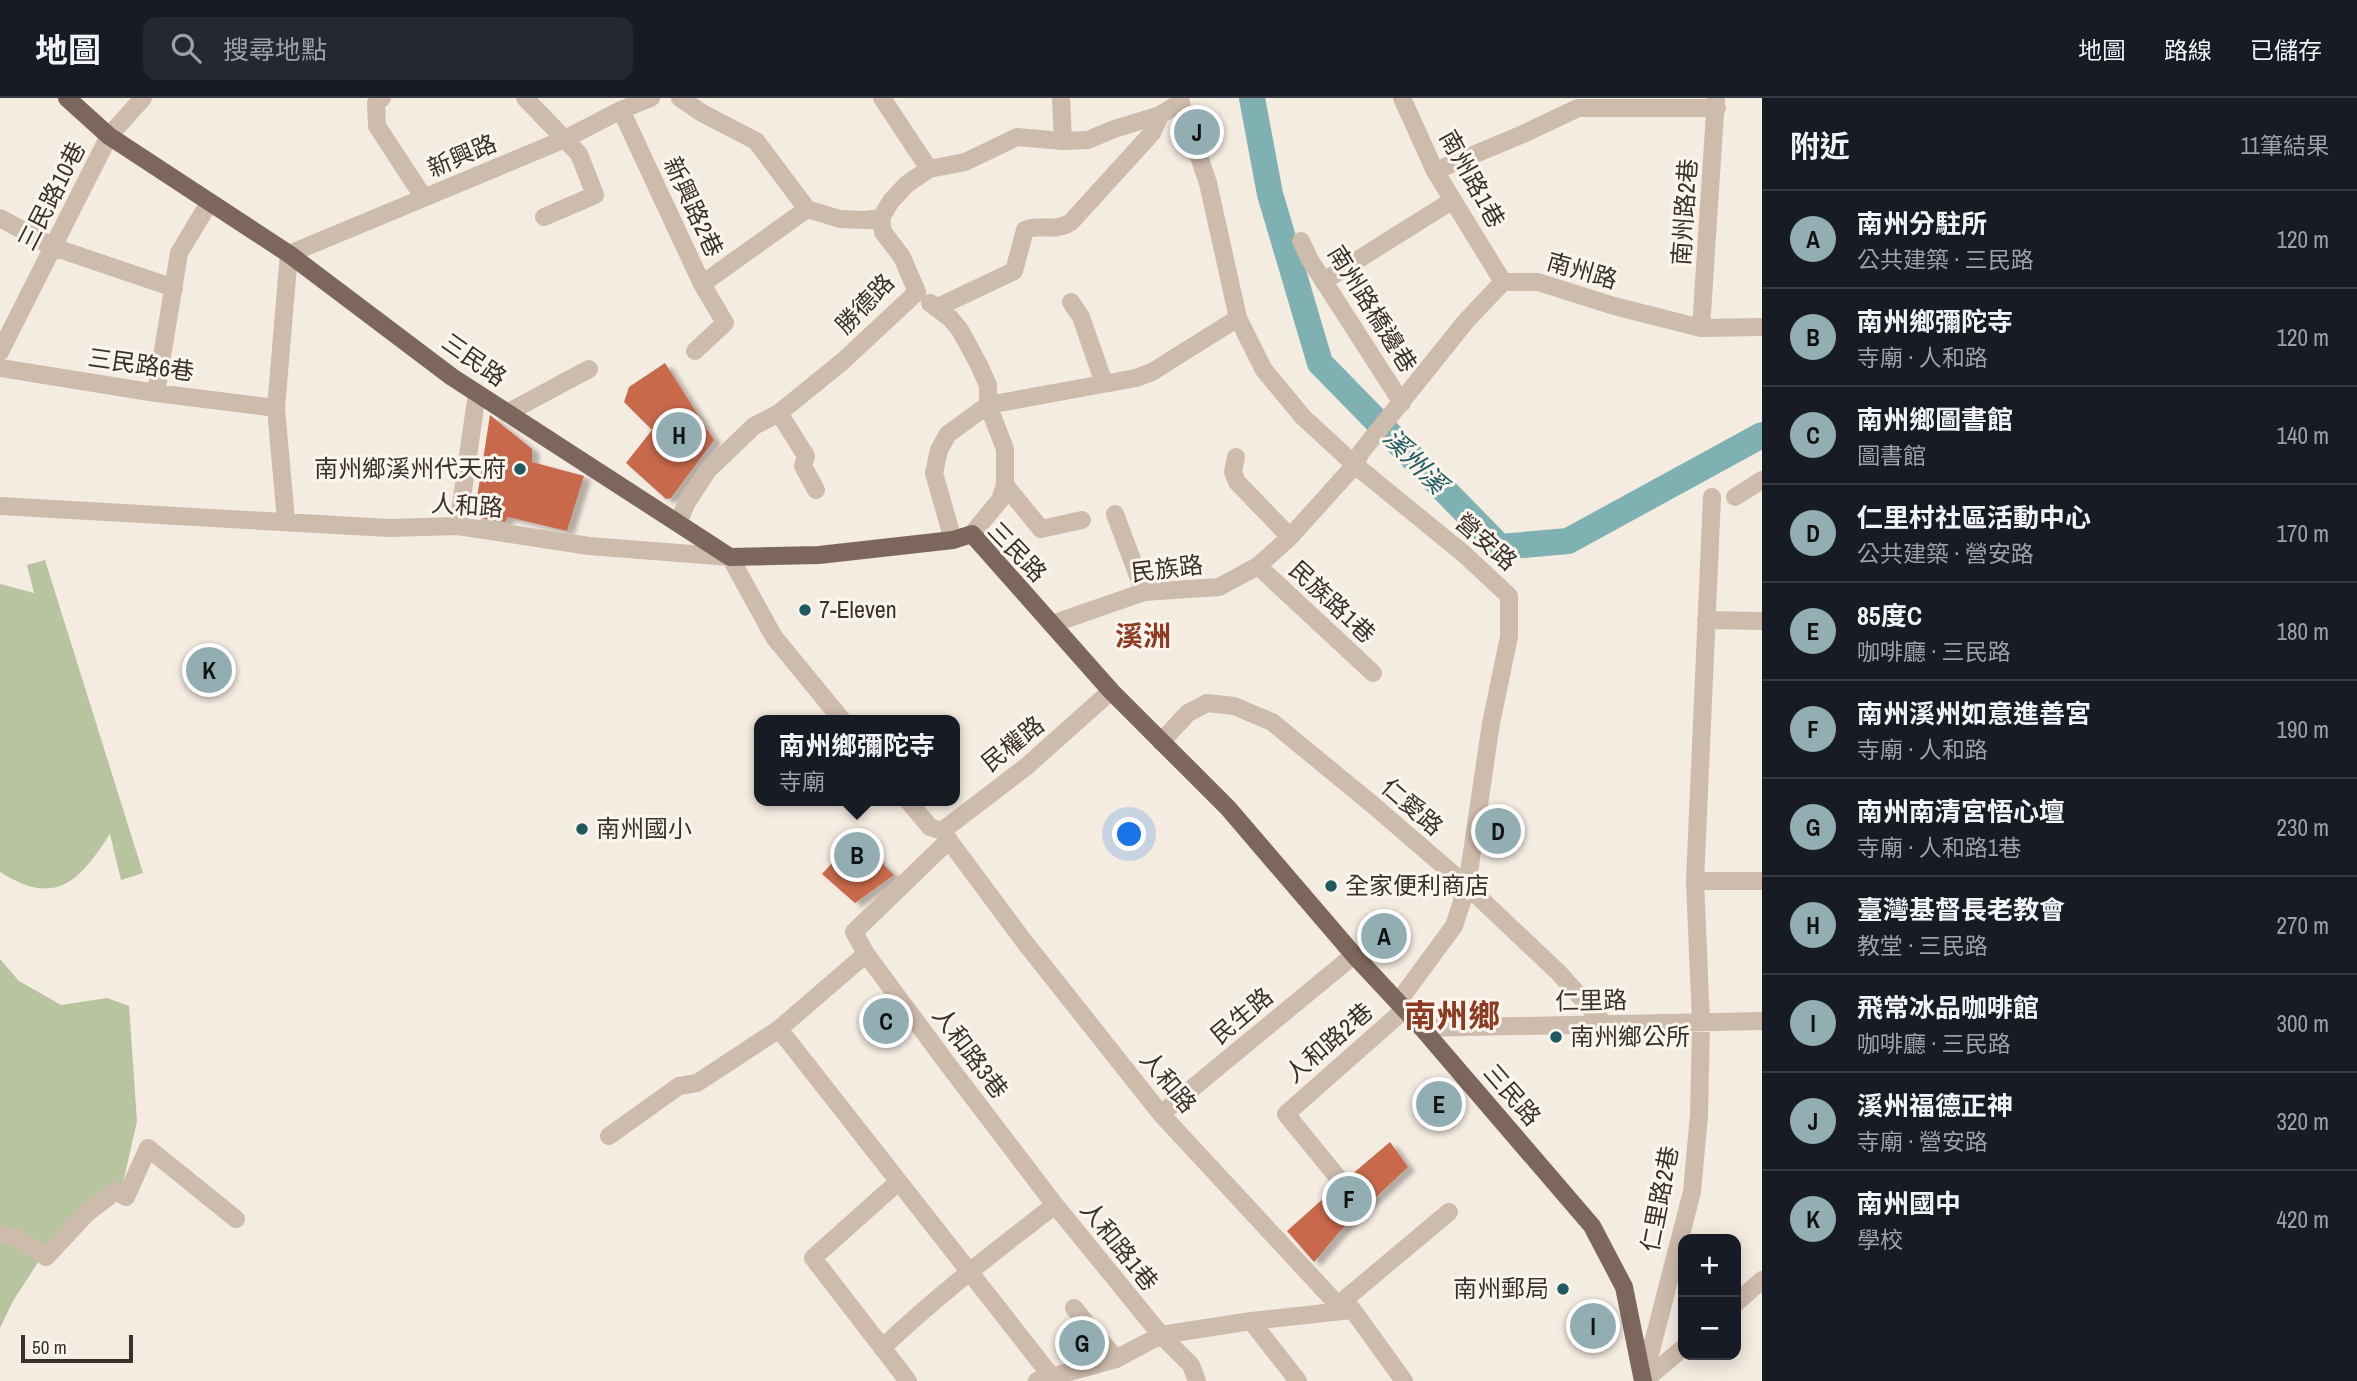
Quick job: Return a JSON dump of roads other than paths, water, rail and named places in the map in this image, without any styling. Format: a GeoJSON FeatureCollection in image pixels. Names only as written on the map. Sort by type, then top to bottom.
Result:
{"type":"FeatureCollection","features":[{"type":"Feature","properties":{"kind":"main road","name":"三民路"},"geometry":{"type":"LineString","coordinates":[[67,98],[109,136],[289,254],[477,393],[730,557],[818,555],[953,540],[972,534],[1111,691],[1228,808],[1592,1226],[1624,1287],[1643,1381]]}},
{"type":"Feature","properties":{"kind":"street","name":"三民路10巷"},"geometry":{"type":"LineString","coordinates":[[0,352],[109,136],[143,98]]}},
{"type":"Feature","properties":{"kind":"street"},"geometry":{"type":"LineString","coordinates":[[382,98],[376,103],[377,126],[424,198]]}},
{"type":"Feature","properties":{"kind":"street"},"geometry":{"type":"LineString","coordinates":[[525,98],[579,154],[595,195],[544,217]]}},
{"type":"Feature","properties":{"kind":"street","name":"新興路"},"geometry":{"type":"LineString","coordinates":[[289,254],[565,139],[651,98]]}},
{"type":"Feature","properties":{"kind":"street"},"geometry":{"type":"LineString","coordinates":[[680,98],[702,113],[756,141],[807,209],[840,219],[864,220],[881,218],[899,192],[929,169],[965,162],[1017,137],[1088,140],[1160,115],[1180,100]]}},
{"type":"Feature","properties":{"kind":"street"},"geometry":{"type":"LineString","coordinates":[[882,98],[929,169]]}},
{"type":"Feature","properties":{"kind":"street"},"geometry":{"type":"LineString","coordinates":[[1061,98],[1063,141]]}},
{"type":"Feature","properties":{"kind":"street","name":"南州路1巷"},"geometry":{"type":"LineString","coordinates":[[1402,98],[1435,171],[1503,282]]}},
{"type":"Feature","properties":{"kind":"street","name":"營安路"},"geometry":{"type":"LineString","coordinates":[[1180,100],[1208,183],[1238,318],[1264,370],[1303,417],[1358,458],[1509,596],[1509,637],[1490,723],[1466,886],[1454,926],[1401,1006]]}},
{"type":"Feature","properties":{"kind":"street"},"geometry":{"type":"LineString","coordinates":[[1435,171],[1523,134],[1578,103],[1716,103]]}},
{"type":"Feature","properties":{"kind":"street","name":"南州路2巷"},"geometry":{"type":"LineString","coordinates":[[1701,328],[1716,103]]}},
{"type":"Feature","properties":{"kind":"street","name":"新興路2巷"},"geometry":{"type":"LineString","coordinates":[[621,110],[702,284],[807,209]]}},
{"type":"Feature","properties":{"kind":"street"},"geometry":{"type":"LineString","coordinates":[[936,308],[1014,271],[1025,230],[1031,227],[1062,228],[1071,222],[1152,133],[1160,115]]}},
{"type":"Feature","properties":{"kind":"street"},"geometry":{"type":"LineString","coordinates":[[1324,281],[1453,200]]}},
{"type":"Feature","properties":{"kind":"street"},"geometry":{"type":"LineString","coordinates":[[156,393],[179,253],[209,203]]}},
{"type":"Feature","properties":{"kind":"street"},"geometry":{"type":"LineString","coordinates":[[0,218],[53,247],[174,288]]}},
{"type":"Feature","properties":{"kind":"street","name":"勝德路"},"geometry":{"type":"LineString","coordinates":[[678,523],[687,502],[708,470],[754,426],[779,413],[843,361],[917,292],[902,257],[883,232],[881,218]]}},
{"type":"Feature","properties":{"kind":"street","name":"南州路橋邊巷"},"geometry":{"type":"LineString","coordinates":[[1301,241],[1402,403]]}},
{"type":"Feature","properties":{"kind":"street"},"geometry":{"type":"LineString","coordinates":[[286,521],[276,408],[289,254]]}},
{"type":"Feature","properties":{"kind":"street"},"geometry":{"type":"LineString","coordinates":[[1402,403],[1466,321],[1503,282]]}},
{"type":"Feature","properties":{"kind":"street","name":"南州路"},"geometry":{"type":"LineString","coordinates":[[1503,282],[1538,282],[1614,306],[1701,328],[1762,327]]}},
{"type":"Feature","properties":{"kind":"street"},"geometry":{"type":"LineString","coordinates":[[695,351],[725,323],[702,284]]}},
{"type":"Feature","properties":{"kind":"street"},"geometry":{"type":"LineString","coordinates":[[917,292],[950,318],[960,330],[988,385],[988,405],[1005,449],[1005,485],[1000,500],[972,534]]}},
{"type":"Feature","properties":{"kind":"street"},"geometry":{"type":"LineString","coordinates":[[1071,303],[1081,317],[1104,383]]}},
{"type":"Feature","properties":{"kind":"street"},"geometry":{"type":"LineString","coordinates":[[953,540],[934,473],[939,450],[948,434],[988,405],[1136,378],[1152,372],[1238,318]]}},
{"type":"Feature","properties":{"kind":"street","name":"三民路6巷"},"geometry":{"type":"LineString","coordinates":[[0,368],[156,393],[276,408]]}},
{"type":"Feature","properties":{"kind":"street"},"geometry":{"type":"LineString","coordinates":[[507,412],[589,369]]}},
{"type":"Feature","properties":{"kind":"street"},"geometry":{"type":"LineString","coordinates":[[458,526],[477,393]]}},
{"type":"Feature","properties":{"kind":"street","name":"民族路"},"geometry":{"type":"LineString","coordinates":[[1052,624],[1144,592],[1219,587],[1258,566],[1290,537],[1402,403]]}},
{"type":"Feature","properties":{"kind":"street"},"geometry":{"type":"LineString","coordinates":[[779,413],[806,456],[803,466],[816,491]]}},
{"type":"Feature","properties":{"kind":"street"},"geometry":{"type":"LineString","coordinates":[[1236,457],[1233,471],[1237,482],[1290,537]]}},
{"type":"Feature","properties":{"kind":"street"},"geometry":{"type":"LineString","coordinates":[[1735,497],[1762,480]]}},
{"type":"Feature","properties":{"kind":"street"},"geometry":{"type":"LineString","coordinates":[[1005,485],[1041,529],[1082,520]]}},
{"type":"Feature","properties":{"kind":"street","name":"仁里路2巷"},"geometry":{"type":"LineString","coordinates":[[1643,1381],[1692,1192],[1699,1115],[1701,1023],[1695,881],[1712,497]]}},
{"type":"Feature","properties":{"kind":"street","name":"人和路"},"geometry":{"type":"LineString","coordinates":[[0,506],[389,528],[458,526],[589,546],[730,557]]}},
{"type":"Feature","properties":{"kind":"street"},"geometry":{"type":"LineString","coordinates":[[1115,514],[1144,592]]}},
{"type":"Feature","properties":{"kind":"street"},"geometry":{"type":"LineString","coordinates":[[730,557],[774,637],[838,715]]}},
{"type":"Feature","properties":{"kind":"street","name":"民族路1巷"},"geometry":{"type":"LineString","coordinates":[[1258,566],[1373,673]]}},
{"type":"Feature","properties":{"kind":"street"},"geometry":{"type":"LineString","coordinates":[[1706,620],[1762,621]]}},
{"type":"Feature","properties":{"kind":"street","name":"民權路"},"geometry":{"type":"LineString","coordinates":[[946,836],[1111,691]]}},
{"type":"Feature","properties":{"kind":"street","name":"仁愛路"},"geometry":{"type":"LineString","coordinates":[[1161,742],[1188,713],[1208,703],[1234,706],[1272,722],[1466,886],[1559,973],[1606,1026]]}},
{"type":"Feature","properties":{"kind":"street","name":"人和路"},"geometry":{"type":"LineString","coordinates":[[912,806],[930,827],[946,836],[1023,940],[1161,1114],[1345,1307],[1404,1381]]}},
{"type":"Feature","properties":{"kind":"street","name":"人和路3巷"},"geometry":{"type":"LineString","coordinates":[[946,836],[854,932],[866,954],[1055,1205]]}},
{"type":"Feature","properties":{"kind":"street"},"geometry":{"type":"LineString","coordinates":[[1695,881],[1762,881]]}},
{"type":"Feature","properties":{"kind":"street"},"geometry":{"type":"LineString","coordinates":[[609,1136],[679,1086],[697,1083],[779,1030],[866,954]]}},
{"type":"Feature","properties":{"kind":"street","name":"民生路"},"geometry":{"type":"LineString","coordinates":[[1161,1114],[1354,955]]}},
{"type":"Feature","properties":{"kind":"street","name":"人和路2巷"},"geometry":{"type":"LineString","coordinates":[[1339,1180],[1286,1114],[1401,1006]]}},
{"type":"Feature","properties":{"kind":"street","name":"仁里路"},"geometry":{"type":"LineString","coordinates":[[1422,1028],[1762,1021]]}},
{"type":"Feature","properties":{"kind":"street"},"geometry":{"type":"LineString","coordinates":[[779,1030],[898,1183],[970,1270],[1044,1379],[1116,1359],[1161,1335],[1345,1307],[1449,1212]]}},
{"type":"Feature","properties":{"kind":"street"},"geometry":{"type":"LineString","coordinates":[[0,1234],[18,1238],[46,1257],[87,1213],[116,1191],[126,1197],[148,1148],[236,1219]]}},
{"type":"Feature","properties":{"kind":"street"},"geometry":{"type":"LineString","coordinates":[[898,1183],[813,1258],[908,1381]]}},
{"type":"Feature","properties":{"kind":"street","name":"人和路1巷"},"geometry":{"type":"LineString","coordinates":[[883,1348],[970,1270],[1055,1205],[1161,1335],[1191,1365],[1196,1381]]}},
{"type":"Feature","properties":{"kind":"street"},"geometry":{"type":"LineString","coordinates":[[1741,1299],[1762,1280]]}},
{"type":"Feature","properties":{"kind":"street"},"geometry":{"type":"LineString","coordinates":[[1074,1308],[1116,1359]]}},
{"type":"Feature","properties":{"kind":"street"},"geometry":{"type":"LineString","coordinates":[[1251,1321],[1298,1381]]}},
{"type":"Feature","properties":{"kind":"street"},"geometry":{"type":"LineString","coordinates":[[1643,1381],[1678,1352]]}},
{"type":"Feature","properties":{"kind":"waterway","name":"溪州溪"},"geometry":{"type":"LineString","coordinates":[[1252,98],[1270,194],[1320,363],[1500,547],[1568,541],[1762,435]]}},
{"type":"Feature","properties":{"kind":"place","name":"溪州福德正神"},"geometry":{"type":"Point","coordinates":[1197,132]}},
{"type":"Feature","properties":{"kind":"place","name":"臺灣基督長老教會"},"geometry":{"type":"Point","coordinates":[679,435]}},
{"type":"Feature","properties":{"kind":"place","name":"南州鄉溪州代天府"},"geometry":{"type":"Point","coordinates":[520,469]}},
{"type":"Feature","properties":{"kind":"place","name":"7-Eleven"},"geometry":{"type":"Point","coordinates":[805,610]}},
{"type":"Feature","properties":{"kind":"place","name":"南州國中"},"geometry":{"type":"Point","coordinates":[209,670]}},
{"type":"Feature","properties":{"kind":"place","name":"南州國小"},"geometry":{"type":"Point","coordinates":[582,829]}},
{"type":"Feature","properties":{"kind":"place","name":"仁里村社區活動中心"},"geometry":{"type":"Point","coordinates":[1498,831]}},
{"type":"Feature","properties":{"kind":"place","name":"南州鄉彌陀寺"},"geometry":{"type":"Point","coordinates":[857,855]}},
{"type":"Feature","properties":{"kind":"place","name":"全家便利商店"},"geometry":{"type":"Point","coordinates":[1331,886]}},
{"type":"Feature","properties":{"kind":"place","name":"南州分駐所"},"geometry":{"type":"Point","coordinates":[1384,936]}},
{"type":"Feature","properties":{"kind":"place","name":"南州鄉圖書館"},"geometry":{"type":"Point","coordinates":[886,1021]}},
{"type":"Feature","properties":{"kind":"place","name":"南州鄉公所"},"geometry":{"type":"Point","coordinates":[1556,1037]}},
{"type":"Feature","properties":{"kind":"place","name":"85度C"},"geometry":{"type":"Point","coordinates":[1439,1104]}},
{"type":"Feature","properties":{"kind":"place","name":"南州溪州如意進善宮"},"geometry":{"type":"Point","coordinates":[1349,1199]}},
{"type":"Feature","properties":{"kind":"place","name":"南州郵局"},"geometry":{"type":"Point","coordinates":[1563,1289]}},
{"type":"Feature","properties":{"kind":"place","name":"飛常冰品咖啡館"},"geometry":{"type":"Point","coordinates":[1593,1326]}},
{"type":"Feature","properties":{"kind":"place","name":"南州南清宮悟心壇"},"geometry":{"type":"Point","coordinates":[1082,1343]}},
{"type":"Feature","properties":{"kind":"district","name":"溪洲"},"geometry":{"type":"Point","coordinates":[1143,636]}},
{"type":"Feature","properties":{"kind":"district","name":"南州鄉"},"geometry":{"type":"Point","coordinates":[1452,1016]}}]}
